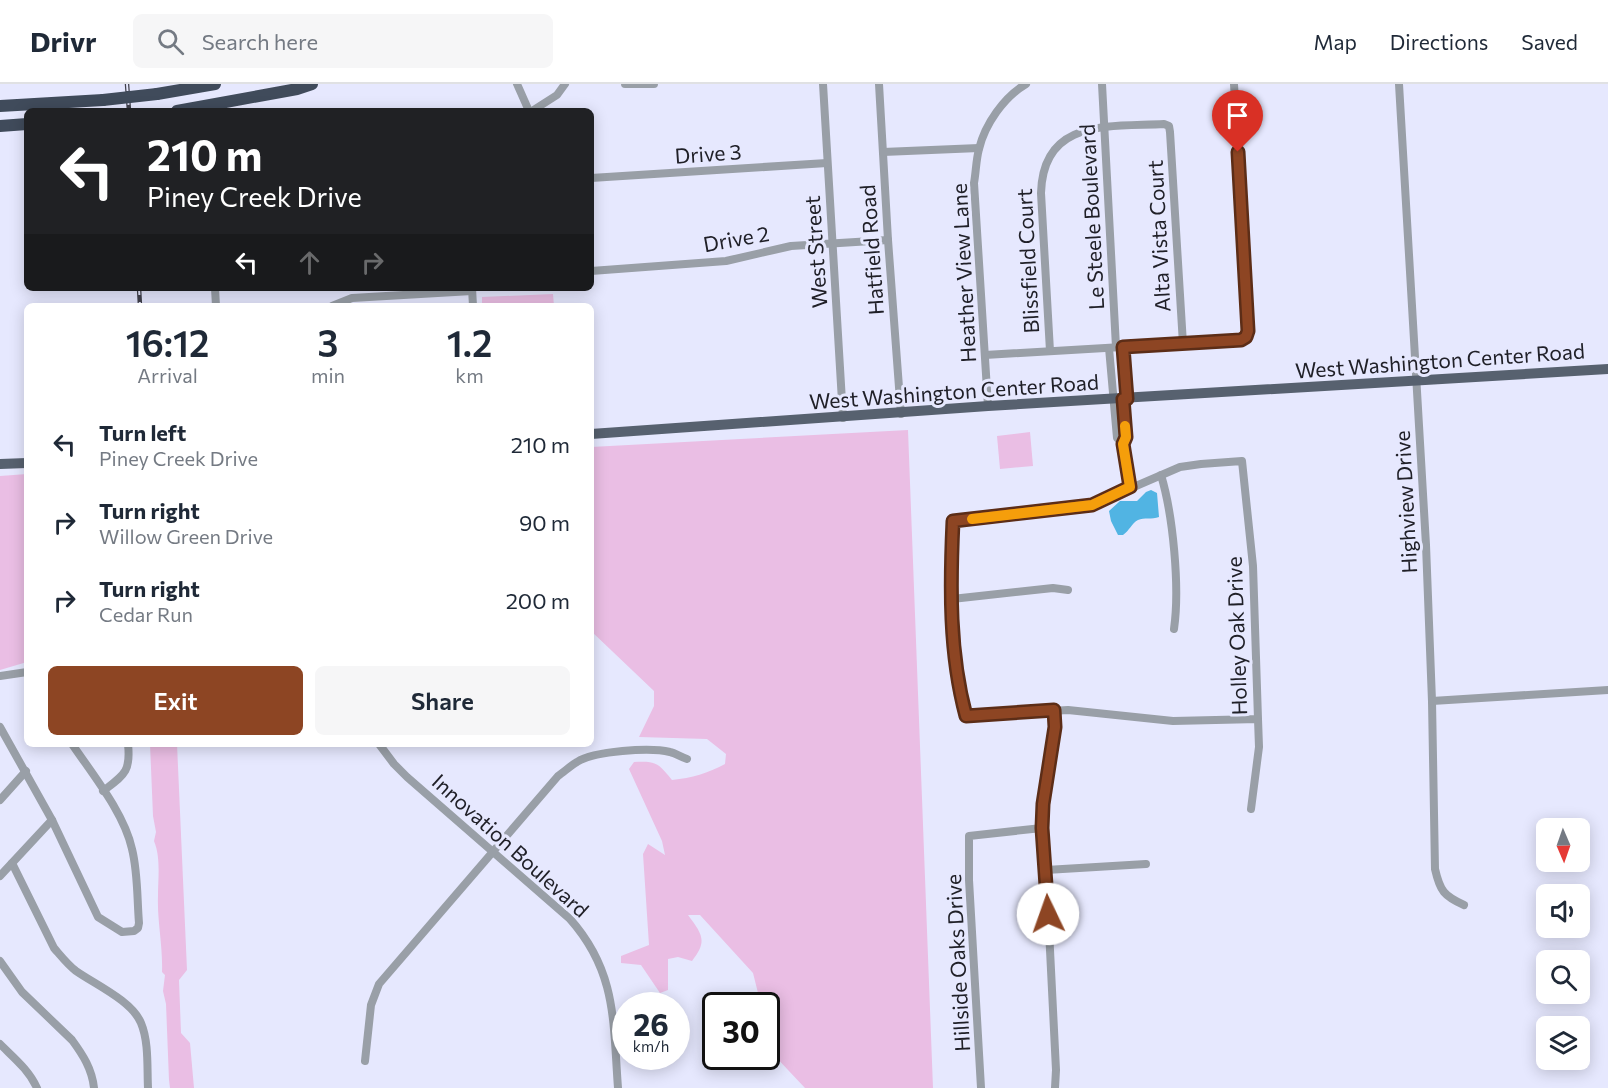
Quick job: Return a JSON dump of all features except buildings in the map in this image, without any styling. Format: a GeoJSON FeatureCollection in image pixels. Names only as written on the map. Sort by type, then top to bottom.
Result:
{"type":"FeatureCollection","features":[{"type":"Feature","properties":{"kind":"highway"},"geometry":{"type":"LineString","coordinates":[[0,106],[103,100],[215,84]]}},
{"type":"Feature","properties":{"kind":"highway"},"geometry":{"type":"LineString","coordinates":[[193,108],[297,89],[312,84]]}},
{"type":"Feature","properties":{"kind":"highway"},"geometry":{"type":"LineString","coordinates":[[0,126],[24,124]]}},
{"type":"Feature","properties":{"kind":"main road","name":"West Washington Center Road"},"geometry":{"type":"LineString","coordinates":[[594,434],[902,414],[988,406],[1608,369]]}},
{"type":"Feature","properties":{"kind":"main road"},"geometry":{"type":"LineString","coordinates":[[0,464],[24,463]]}},
{"type":"Feature","properties":{"kind":"street"},"geometry":{"type":"LineString","coordinates":[[516,84],[528,108]]}},
{"type":"Feature","properties":{"kind":"street"},"geometry":{"type":"LineString","coordinates":[[535,108],[557,95],[565,84]]}},
{"type":"Feature","properties":{"kind":"street"},"geometry":{"type":"LineString","coordinates":[[625,84],[654,84]]}},
{"type":"Feature","properties":{"kind":"street","name":"West Street"},"geometry":{"type":"LineString","coordinates":[[823,84],[843,418]]}},
{"type":"Feature","properties":{"kind":"street","name":"Hatfield Road"},"geometry":{"type":"LineString","coordinates":[[879,84],[888,240],[902,414]]}},
{"type":"Feature","properties":{"kind":"street","name":"Heather View Lane"},"geometry":{"type":"LineString","coordinates":[[988,406],[974,183],[979,148],[997,111],[1026,84]]}},
{"type":"Feature","properties":{"kind":"street","name":"Le Steele Boulevard"},"geometry":{"type":"LineString","coordinates":[[1102,84],[1116,347],[1121,399]]}},
{"type":"Feature","properties":{"kind":"street"},"geometry":{"type":"LineString","coordinates":[[985,355],[1241,340],[1246,337],[1248,331],[1234,84]]}},
{"type":"Feature","properties":{"kind":"street","name":"Highview Drive"},"geometry":{"type":"LineString","coordinates":[[1399,84],[1426,544],[1435,870],[1444,893],[1464,905]]}},
{"type":"Feature","properties":{"kind":"street","name":"Blissfield Court"},"geometry":{"type":"LineString","coordinates":[[1050,351],[1041,177],[1046,162],[1054,148],[1066,137],[1085,131],[1164,124],[1169,126]]}},
{"type":"Feature","properties":{"kind":"street","name":"Alta Vista Court"},"geometry":{"type":"LineString","coordinates":[[1169,126],[1182,344]]}},
{"type":"Feature","properties":{"kind":"street"},"geometry":{"type":"LineString","coordinates":[[883,152],[979,148]]}},
{"type":"Feature","properties":{"kind":"street","name":"Drive 3"},"geometry":{"type":"LineString","coordinates":[[594,178],[827,163]]}},
{"type":"Feature","properties":{"kind":"street","name":"Drive 2"},"geometry":{"type":"LineString","coordinates":[[594,271],[726,261],[791,246],[888,240]]}},
{"type":"Feature","properties":{"kind":"street"},"geometry":{"type":"LineString","coordinates":[[340,303],[352,298],[445,291]]}},
{"type":"Feature","properties":{"kind":"street","name":"Le Steele Boulevard"},"geometry":{"type":"LineString","coordinates":[[1116,347],[1121,399]]}},
{"type":"Feature","properties":{"kind":"street"},"geometry":{"type":"LineString","coordinates":[[1121,399],[1126,437],[1123,444],[1130,487]]}},
{"type":"Feature","properties":{"kind":"street","name":"Holley Oak Drive"},"geometry":{"type":"LineString","coordinates":[[1161,475],[1191,465],[1242,461],[1253,566],[1259,747],[1251,809]]}},
{"type":"Feature","properties":{"kind":"street"},"geometry":{"type":"LineString","coordinates":[[1173,629],[1176,611],[1174,563],[1161,475],[1092,505],[953,521],[950,576],[957,682],[966,716],[1054,710],[1173,721],[1258,719]]}},
{"type":"Feature","properties":{"kind":"street"},"geometry":{"type":"LineString","coordinates":[[952,599],[1053,588],[1068,590]]}},
{"type":"Feature","properties":{"kind":"street"},"geometry":{"type":"LineString","coordinates":[[0,676],[24,673]]}},
{"type":"Feature","properties":{"kind":"street"},"geometry":{"type":"LineString","coordinates":[[1432,701],[1608,690]]}},
{"type":"Feature","properties":{"kind":"street"},"geometry":{"type":"LineString","coordinates":[[1054,710],[1055,727],[1043,804],[1042,828],[1046,870],[1055,1088]]}},
{"type":"Feature","properties":{"kind":"street"},"geometry":{"type":"LineString","coordinates":[[0,727],[52,820],[98,916],[122,932],[134,931],[138,928],[139,923],[132,849],[122,821],[74,747]]}},
{"type":"Feature","properties":{"kind":"street"},"geometry":{"type":"LineString","coordinates":[[103,791],[125,774],[129,760],[128,747]]}},
{"type":"Feature","properties":{"kind":"street","name":"Innovation Boulevard"},"geometry":{"type":"LineString","coordinates":[[381,747],[407,777],[570,919],[592,947],[608,986],[618,1088]]}},
{"type":"Feature","properties":{"kind":"street"},"geometry":{"type":"LineString","coordinates":[[365,1061],[371,1005],[379,984],[558,776],[577,761],[611,753],[654,750],[670,752],[687,759]]}},
{"type":"Feature","properties":{"kind":"street"},"geometry":{"type":"LineString","coordinates":[[0,800],[26,771]]}},
{"type":"Feature","properties":{"kind":"street"},"geometry":{"type":"LineString","coordinates":[[0,876],[52,820]]}},
{"type":"Feature","properties":{"kind":"street","name":"Hillside Oaks Drive"},"geometry":{"type":"LineString","coordinates":[[981,1088],[969,880],[969,836],[1042,828]]}},
{"type":"Feature","properties":{"kind":"street"},"geometry":{"type":"LineString","coordinates":[[12,863],[54,948],[62,958],[74,970],[136,1013],[145,1033],[148,1088]]}},
{"type":"Feature","properties":{"kind":"street"},"geometry":{"type":"LineString","coordinates":[[1046,870],[1146,864]]}},
{"type":"Feature","properties":{"kind":"street"},"geometry":{"type":"LineString","coordinates":[[0,961],[22,992],[79,1049],[87,1060],[93,1076],[94,1088]]}},
{"type":"Feature","properties":{"kind":"street"},"geometry":{"type":"LineString","coordinates":[[0,1044],[21,1064],[37,1088]]}},
{"type":"Feature","properties":{"kind":"shaded area"},"geometry":{"type":"Polygon","coordinates":[[[553,294],[554,303],[482,303],[482,297],[553,294]]]}},
{"type":"Feature","properties":{"kind":"shaded area"},"geometry":{"type":"Polygon","coordinates":[[[908,430],[933,1088],[805,1088],[780,1061],[780,992],[758,992],[753,973],[700,915],[688,915],[700,933],[700,948],[692,961],[678,957],[668,959],[668,990],[659,992],[641,965],[621,963],[621,956],[649,945],[643,854],[648,844],[665,855],[662,841],[629,769],[634,762],[648,762],[660,767],[672,780],[679,779],[700,775],[725,764],[726,754],[707,739],[639,737],[654,706],[654,691],[594,634],[594,447],[908,430]]]}},
{"type":"Feature","properties":{"kind":"shaded area"},"geometry":{"type":"Polygon","coordinates":[[[1030,432],[1033,466],[1000,469],[997,436],[1030,432]]]}},
{"type":"Feature","properties":{"kind":"shaded area"},"geometry":{"type":"Polygon","coordinates":[[[24,474],[24,663],[0,670],[0,476],[24,474]]]}},
{"type":"Feature","properties":{"kind":"shaded area"},"geometry":{"type":"Polygon","coordinates":[[[150,747],[177,747],[187,970],[179,980],[181,1033],[190,1043],[194,1088],[170,1088],[166,1004],[163,991],[165,975],[162,972],[158,915],[158,861],[153,816],[150,747]]]}},
{"type":"Feature","properties":{"kind":"water"},"geometry":{"type":"Polygon","coordinates":[[[1151,490],[1157,493],[1159,517],[1138,520],[1123,535],[1118,535],[1109,511],[1120,501],[1137,501],[1151,490]]]}},
{"type":"Feature","properties":{"kind":"railway"},"geometry":{"type":"LineString","coordinates":[[127,84],[129,108]]}},
{"type":"Feature","properties":{"kind":"railway"},"geometry":{"type":"LineString","coordinates":[[139,291],[140,303]]}},
{"type":"Feature","properties":{"kind":"slow traffic"},"geometry":{"type":"LineString","coordinates":[[972,519],[1092,505],[1130,487],[1123,444],[1126,437],[1125,426]]}},
{"type":"Feature","properties":{"kind":"route"},"geometry":{"type":"LineString","coordinates":[[1048,914],[1042,828],[1043,804],[1055,727],[1054,710],[966,716],[957,682],[950,576],[953,521],[1092,505],[1130,487],[1123,444],[1126,437],[1123,399],[1127,399],[1123,347],[1241,340],[1246,337],[1248,331],[1238,152]]}}]}
